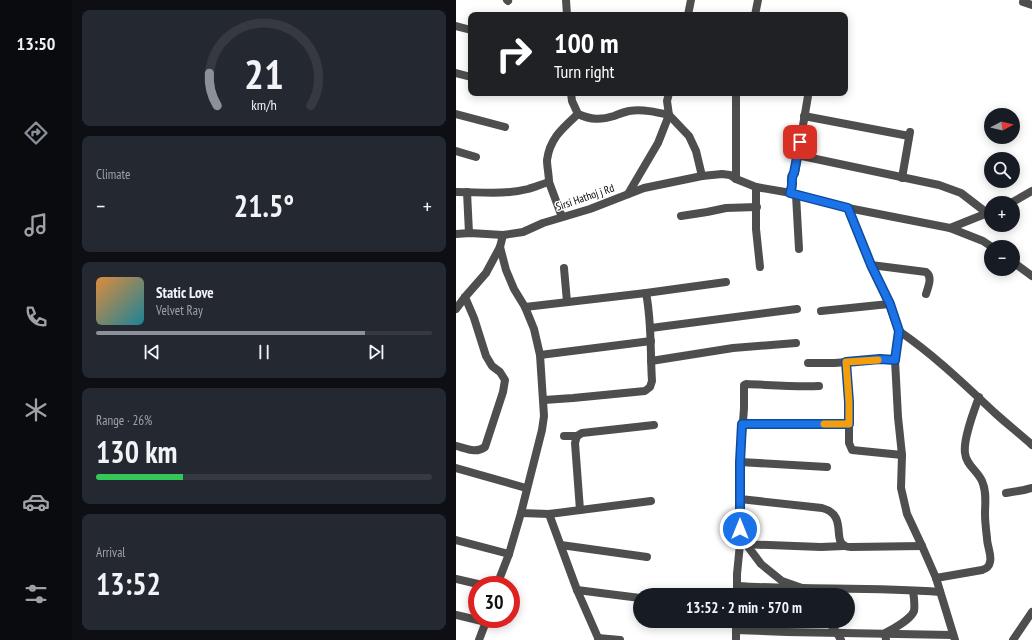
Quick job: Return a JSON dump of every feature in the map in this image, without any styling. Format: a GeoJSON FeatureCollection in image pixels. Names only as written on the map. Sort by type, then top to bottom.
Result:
{"type":"FeatureCollection","features":[{"type":"Feature","properties":{"kind":"street"},"geometry":{"type":"LineString","coordinates":[[566,0],[567,12]]}},
{"type":"Feature","properties":{"kind":"street"},"geometry":{"type":"LineString","coordinates":[[689,12],[691,0]]}},
{"type":"Feature","properties":{"kind":"street"},"geometry":{"type":"LineString","coordinates":[[756,12],[758,0]]}},
{"type":"Feature","properties":{"kind":"street"},"geometry":{"type":"LineString","coordinates":[[1023,2],[1032,4]]}},
{"type":"Feature","properties":{"kind":"street"},"geometry":{"type":"LineString","coordinates":[[456,26],[468,29]]}},
{"type":"Feature","properties":{"kind":"street"},"geometry":{"type":"LineString","coordinates":[[456,73],[468,76]]}},
{"type":"Feature","properties":{"kind":"street"},"geometry":{"type":"LineString","coordinates":[[571,96],[578,114],[586,118],[598,119],[612,117],[628,111],[644,110],[669,115],[689,136],[696,151],[702,176]]}},
{"type":"Feature","properties":{"kind":"street"},"geometry":{"type":"LineString","coordinates":[[628,194],[658,143],[669,115],[667,101],[668,96]]}},
{"type":"Feature","properties":{"kind":"street"},"geometry":{"type":"LineString","coordinates":[[736,96],[736,179],[756,187],[793,194],[848,208],[950,228],[984,242]]}},
{"type":"Feature","properties":{"kind":"street"},"geometry":{"type":"LineString","coordinates":[[799,249],[791,180],[798,155],[808,96]]}},
{"type":"Feature","properties":{"kind":"street"},"geometry":{"type":"LineString","coordinates":[[456,114],[505,127]]}},
{"type":"Feature","properties":{"kind":"street"},"geometry":{"type":"LineString","coordinates":[[562,217],[549,182],[547,161],[550,146],[559,133],[578,114]]}},
{"type":"Feature","properties":{"kind":"street"},"geometry":{"type":"LineString","coordinates":[[804,116],[910,134],[902,178]]}},
{"type":"Feature","properties":{"kind":"street"},"geometry":{"type":"LineString","coordinates":[[456,151],[476,157]]}},
{"type":"Feature","properties":{"kind":"street"},"geometry":{"type":"LineString","coordinates":[[798,155],[939,185],[961,194],[984,210]]}},
{"type":"Feature","properties":{"kind":"street","name":"Sirsi Hathoj j Rd"},"geometry":{"type":"LineString","coordinates":[[456,234],[469,233],[503,235],[523,232],[644,188],[702,176],[722,174],[730,175],[736,179]]}},
{"type":"Feature","properties":{"kind":"street"},"geometry":{"type":"LineString","coordinates":[[456,192],[512,191],[528,189],[549,182]]}},
{"type":"Feature","properties":{"kind":"street"},"geometry":{"type":"LineString","coordinates":[[756,187],[756,229],[760,267]]}},
{"type":"Feature","properties":{"kind":"street"},"geometry":{"type":"LineString","coordinates":[[467,192],[469,233]]}},
{"type":"Feature","properties":{"kind":"street"},"geometry":{"type":"LineString","coordinates":[[1020,198],[1032,192]]}},
{"type":"Feature","properties":{"kind":"street"},"geometry":{"type":"LineString","coordinates":[[681,216],[726,208],[757,207]]}},
{"type":"Feature","properties":{"kind":"street"},"geometry":{"type":"LineString","coordinates":[[764,628],[839,636],[954,637],[936,578],[907,514],[901,488],[902,455],[895,360],[899,331],[890,304],[871,265],[848,208]]}},
{"type":"Feature","properties":{"kind":"street"},"geometry":{"type":"LineString","coordinates":[[950,228],[984,215]]}},
{"type":"Feature","properties":{"kind":"street"},"geometry":{"type":"LineString","coordinates":[[456,310],[486,273],[500,247],[503,235]]}},
{"type":"Feature","properties":{"kind":"street"},"geometry":{"type":"LineString","coordinates":[[500,247],[506,270],[534,328],[540,355],[544,400],[542,430],[526,488],[521,513],[509,554],[500,576]]}},
{"type":"Feature","properties":{"kind":"street"},"geometry":{"type":"LineString","coordinates":[[871,265],[926,272],[930,276],[926,294]]}},
{"type":"Feature","properties":{"kind":"street"},"geometry":{"type":"LineString","coordinates":[[1020,267],[1032,276]]}},
{"type":"Feature","properties":{"kind":"street"},"geometry":{"type":"LineString","coordinates":[[564,268],[567,302]]}},
{"type":"Feature","properties":{"kind":"street"},"geometry":{"type":"LineString","coordinates":[[525,307],[726,282]]}},
{"type":"Feature","properties":{"kind":"street"},"geometry":{"type":"LineString","coordinates":[[544,400],[645,391],[650,387],[652,382],[651,328],[646,293]]}},
{"type":"Feature","properties":{"kind":"street"},"geometry":{"type":"LineString","coordinates":[[456,446],[475,451],[481,450],[485,447],[503,392],[505,380],[500,372],[492,366],[486,356],[474,318],[465,297]]}},
{"type":"Feature","properties":{"kind":"street"},"geometry":{"type":"LineString","coordinates":[[821,311],[890,304]]}},
{"type":"Feature","properties":{"kind":"street"},"geometry":{"type":"LineString","coordinates":[[651,328],[797,309]]}},
{"type":"Feature","properties":{"kind":"street"},"geometry":{"type":"LineString","coordinates":[[899,331],[917,343],[1032,445]]}},
{"type":"Feature","properties":{"kind":"street"},"geometry":{"type":"LineString","coordinates":[[540,355],[651,341]]}},
{"type":"Feature","properties":{"kind":"street"},"geometry":{"type":"LineString","coordinates":[[651,362],[733,348],[796,343]]}},
{"type":"Feature","properties":{"kind":"street"},"geometry":{"type":"LineString","coordinates":[[808,363],[880,359],[895,360]]}},
{"type":"Feature","properties":{"kind":"street"},"geometry":{"type":"LineString","coordinates":[[846,362],[849,402],[849,443],[852,450],[902,455]]}},
{"type":"Feature","properties":{"kind":"street"},"geometry":{"type":"LineString","coordinates":[[768,588],[737,586],[743,544],[740,499],[740,462],[744,385],[820,386]]}},
{"type":"Feature","properties":{"kind":"street"},"geometry":{"type":"LineString","coordinates":[[936,578],[982,570],[988,568],[990,564],[991,559],[985,529],[985,492],[982,480],[968,463],[964,453],[968,429],[979,397]]}},
{"type":"Feature","properties":{"kind":"street"},"geometry":{"type":"LineString","coordinates":[[742,424],[849,424]]}},
{"type":"Feature","properties":{"kind":"street"},"geometry":{"type":"LineString","coordinates":[[564,436],[577,436],[582,433],[654,425]]}},
{"type":"Feature","properties":{"kind":"street"},"geometry":{"type":"LineString","coordinates":[[577,436],[575,443],[580,510]]}},
{"type":"Feature","properties":{"kind":"street"},"geometry":{"type":"LineString","coordinates":[[740,462],[827,467]]}},
{"type":"Feature","properties":{"kind":"street"},"geometry":{"type":"LineString","coordinates":[[456,468],[526,488]]}},
{"type":"Feature","properties":{"kind":"street"},"geometry":{"type":"LineString","coordinates":[[1006,493],[1032,488]]}},
{"type":"Feature","properties":{"kind":"street"},"geometry":{"type":"LineString","coordinates":[[740,499],[830,510],[838,522],[841,542],[844,546]]}},
{"type":"Feature","properties":{"kind":"street"},"geometry":{"type":"LineString","coordinates":[[521,513],[549,514],[651,502]]}},
{"type":"Feature","properties":{"kind":"street"},"geometry":{"type":"LineString","coordinates":[[549,514],[577,590],[598,639],[620,640]]}},
{"type":"Feature","properties":{"kind":"street"},"geometry":{"type":"LineString","coordinates":[[456,540],[509,554]]}},
{"type":"Feature","properties":{"kind":"street"},"geometry":{"type":"LineString","coordinates":[[743,544],[821,547],[922,546]]}},
{"type":"Feature","properties":{"kind":"street"},"geometry":{"type":"LineString","coordinates":[[743,544],[761,564],[782,581],[802,588]]}},
{"type":"Feature","properties":{"kind":"street"},"geometry":{"type":"LineString","coordinates":[[561,545],[647,557]]}},
{"type":"Feature","properties":{"kind":"street"},"geometry":{"type":"LineString","coordinates":[[456,579],[468,582]]}},
{"type":"Feature","properties":{"kind":"street"},"geometry":{"type":"LineString","coordinates":[[855,589],[897,589],[940,592]]}},
{"type":"Feature","properties":{"kind":"street"},"geometry":{"type":"LineString","coordinates":[[577,590],[633,597]]}},
{"type":"Feature","properties":{"kind":"street"},"geometry":{"type":"LineString","coordinates":[[886,637],[914,612],[913,591]]}},
{"type":"Feature","properties":{"kind":"street"},"geometry":{"type":"LineString","coordinates":[[1013,640],[1032,612]]}},
{"type":"Feature","properties":{"kind":"street"},"geometry":{"type":"LineString","coordinates":[[456,615],[468,617]]}},
{"type":"Feature","properties":{"kind":"street"},"geometry":{"type":"LineString","coordinates":[[479,640],[483,628]]}},
{"type":"Feature","properties":{"kind":"street"},"geometry":{"type":"LineString","coordinates":[[736,628],[736,640]]}},
{"type":"Feature","properties":{"kind":"slow traffic"},"geometry":{"type":"LineString","coordinates":[[824,424],[849,424],[846,362],[878,360]]}},
{"type":"Feature","properties":{"kind":"route"},"geometry":{"type":"LineString","coordinates":[[740,529],[740,462],[742,424],[849,424],[846,362],[880,359],[895,360],[899,331],[890,304],[871,265],[848,208],[790,193],[792,184],[791,180],[794,173],[800,142]]}}]}
